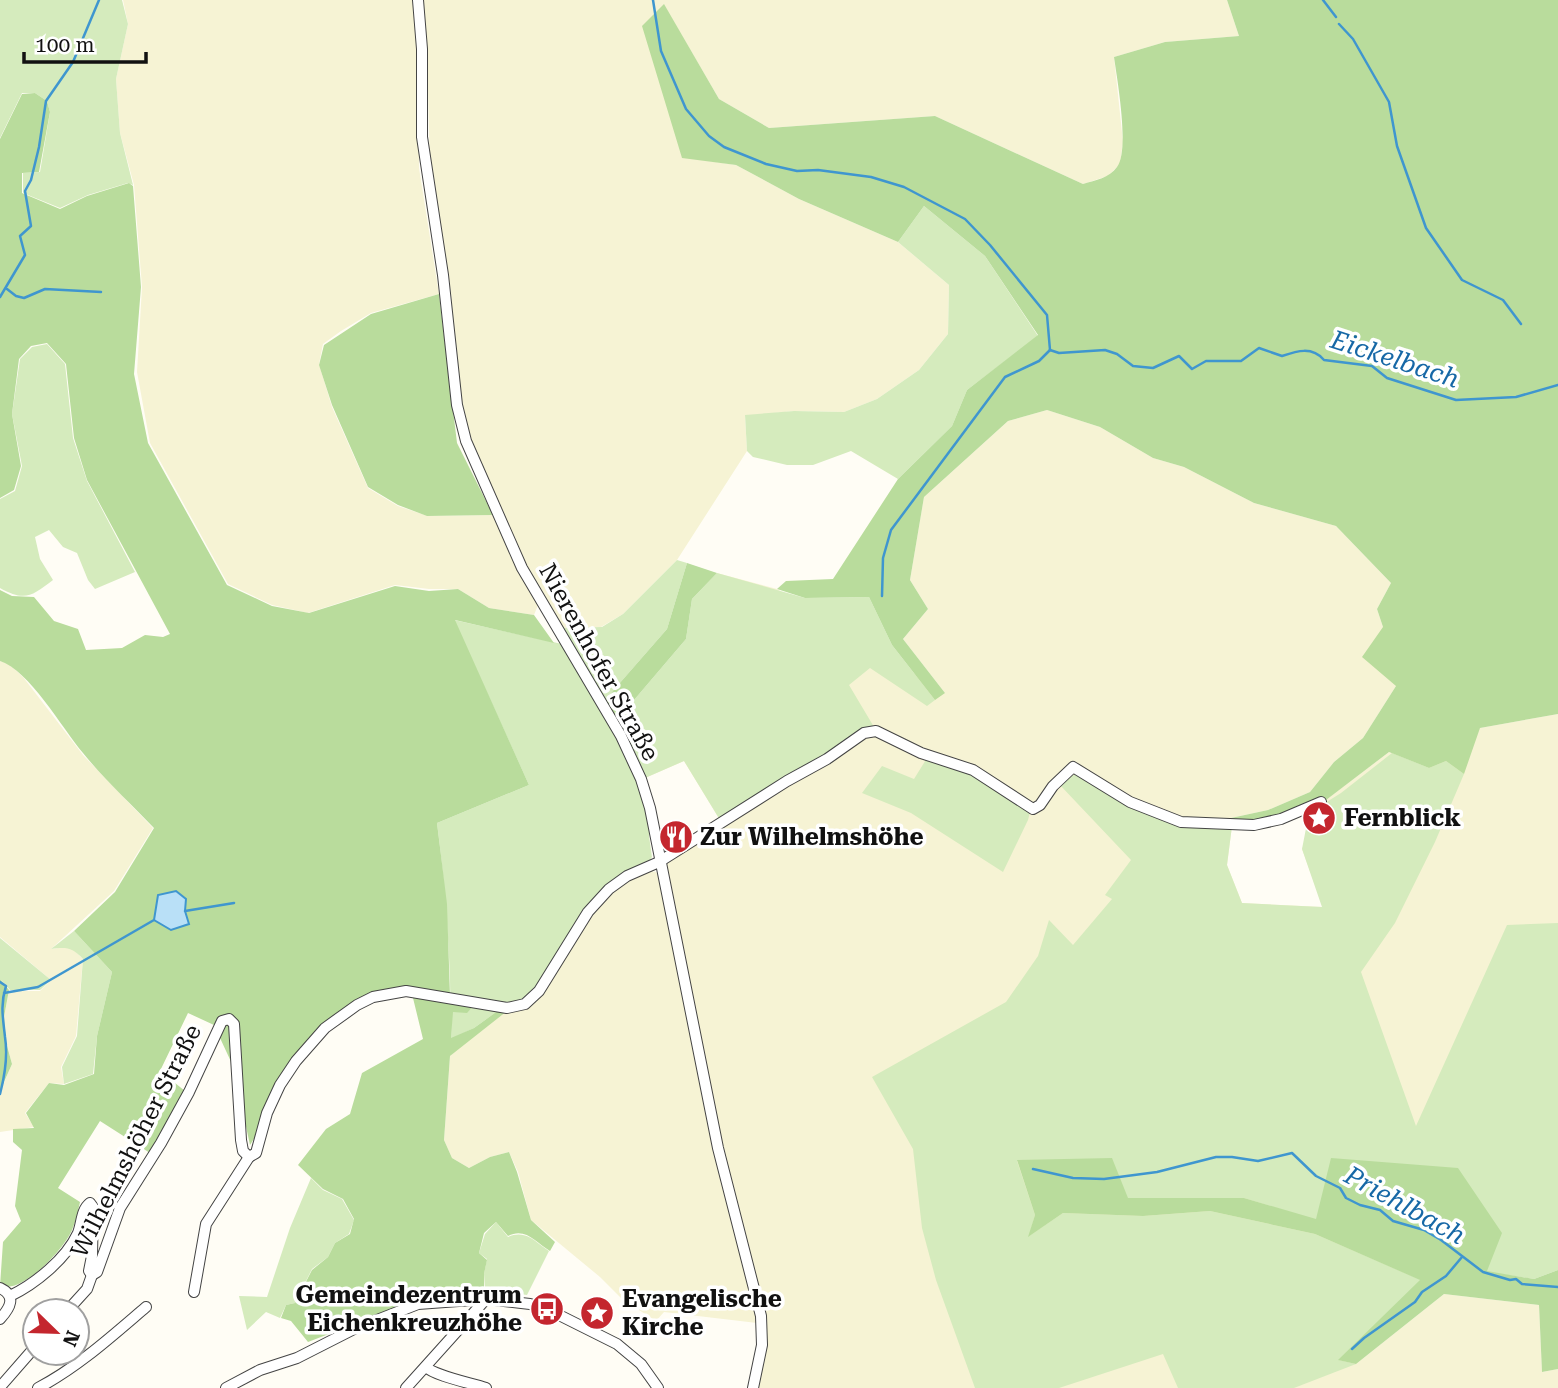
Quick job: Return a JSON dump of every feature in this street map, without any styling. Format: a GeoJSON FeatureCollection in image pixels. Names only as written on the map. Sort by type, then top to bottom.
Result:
{"type":"FeatureCollection","features":[{"type":"Feature","properties":{"kind":"street","name":"Nierenhofer Straße"},"geometry":{"type":"LineString","coordinates":[[418,0],[422,39],[422,137],[443,275],[457,405],[466,441],[522,568],[621,736],[641,779],[650,808],[718,1148],[761,1316],[762,1345],[752,1388]]}},
{"type":"Feature","properties":{"kind":"street"},"geometry":{"type":"LineString","coordinates":[[194,1292],[206,1224],[249,1157],[256,1153],[267,1113],[280,1085],[296,1061],[325,1028],[356,1005],[391,992],[405,991],[507,1008],[525,1004],[539,991],[588,912],[608,889],[627,876],[659,862],[870,731],[921,753],[979,773],[1033,809],[1040,805],[1053,786],[1073,767],[1130,802],[1181,822],[1254,825],[1281,819],[1321,802]]}},
{"type":"Feature","properties":{"kind":"street","name":"Wilhelmshöher Straße"},"geometry":{"type":"LineString","coordinates":[[10,1301],[60,1258],[77,1234],[85,1206],[90,1203],[93,1207],[89,1271],[92,1275],[97,1272],[120,1208],[158,1149],[222,1021],[229,1019],[234,1024],[241,1140],[243,1151],[249,1157]]}},
{"type":"Feature","properties":{"kind":"street"},"geometry":{"type":"LineString","coordinates":[[80,1297],[87,1289],[92,1275]]}},
{"type":"Feature","properties":{"kind":"street"},"geometry":{"type":"LineString","coordinates":[[0,1288],[10,1301],[0,1319]]}},
{"type":"Feature","properties":{"kind":"street"},"geometry":{"type":"LineString","coordinates":[[406,1388],[486,1299]]}},
{"type":"Feature","properties":{"kind":"street"},"geometry":{"type":"LineString","coordinates":[[226,1388],[260,1370],[305,1355],[354,1329],[418,1304],[486,1299],[530,1304],[547,1309],[617,1344],[641,1364],[658,1388]]}},
{"type":"Feature","properties":{"kind":"street"},"geometry":{"type":"LineString","coordinates":[[38,1388],[96,1350],[146,1307]]}},
{"type":"Feature","properties":{"kind":"street"},"geometry":{"type":"LineString","coordinates":[[0,1387],[21,1363]]}},
{"type":"Feature","properties":{"kind":"street"},"geometry":{"type":"LineString","coordinates":[[426,1367],[432,1373],[463,1379],[486,1388]]}},
{"type":"Feature","properties":{"kind":"shaded area"},"geometry":{"type":"Polygon","coordinates":[[[123,0],[412,0],[418,52],[419,168],[439,294],[371,313],[323,344],[319,364],[332,407],[368,488],[398,506],[428,516],[493,515],[538,605],[534,615],[489,608],[458,589],[395,585],[308,613],[272,605],[228,584],[150,443],[137,372],[142,287],[134,185],[120,133],[116,79],[128,24],[123,0]]]}},
{"type":"Feature","properties":{"kind":"shaded area"},"geometry":{"type":"Polygon","coordinates":[[[422,0],[1227,0],[1239,36],[1165,42],[1114,57],[1123,142],[1120,164],[1108,176],[1083,184],[935,116],[769,128],[719,99],[664,5],[682,157],[736,165],[799,199],[898,242],[949,285],[948,334],[919,370],[877,399],[844,412],[794,411],[745,416],[747,451],[677,560],[623,614],[601,627],[561,628],[526,567],[469,439],[456,366],[451,292],[430,171],[427,49],[422,0]]]}},
{"type":"Feature","properties":{"kind":"shaded area"},"geometry":{"type":"Polygon","coordinates":[[[1047,410],[1100,427],[1153,458],[1184,467],[1254,503],[1336,526],[1391,583],[1377,609],[1396,686],[1363,738],[1334,762],[1310,792],[1268,810],[1231,818],[1191,820],[1232,826],[1227,865],[1242,903],[1323,907],[1302,849],[1323,802],[1389,752],[1429,768],[1480,728],[1558,714],[1558,1270],[1502,1233],[1356,1364],[1444,1294],[1539,1305],[1542,1372],[1558,1369],[1558,1388],[757,1388],[765,1347],[664,861],[723,825],[684,761],[645,778],[717,573],[777,589],[945,693],[903,639],[928,609],[910,580],[924,497],[1008,421],[1047,410]]]}},
{"type":"Feature","properties":{"kind":"shaded area"},"geometry":{"type":"Polygon","coordinates":[[[0,661],[9,664],[23,677],[83,755],[153,828],[114,891],[51,949],[67,947],[83,959],[76,1036],[61,1067],[64,1084],[49,1083],[25,1113],[34,1127],[0,1132],[0,1092],[12,1064],[4,1017],[9,991],[40,991],[51,980],[0,937],[0,661]]]}},
{"type":"Feature","properties":{"kind":"shaded area"},"geometry":{"type":"Polygon","coordinates":[[[651,871],[656,872],[659,877],[704,1104],[757,1323],[664,1312],[656,1321],[622,1299],[600,1277],[531,1220],[518,1172],[509,1152],[490,1157],[469,1168],[452,1158],[444,1140],[450,1056],[627,879],[651,871]]]}},
{"type":"Feature","properties":{"kind":"green space"},"geometry":{"type":"Polygon","coordinates":[[[0,0],[122,0],[128,24],[116,79],[120,133],[133,185],[128,183],[88,195],[60,208],[23,193],[23,173],[40,172],[50,112],[47,101],[35,93],[22,93],[0,138],[0,0]]]}},
{"type":"Feature","properties":{"kind":"green space"},"geometry":{"type":"Polygon","coordinates":[[[1227,0],[1558,0],[1558,714],[1480,728],[1464,774],[1446,761],[1429,768],[1389,752],[1309,813],[1232,826],[1173,826],[1191,820],[1231,818],[1268,810],[1310,792],[1334,762],[1363,738],[1396,686],[1362,657],[1383,627],[1377,609],[1391,583],[1336,526],[1254,503],[1184,467],[1153,458],[1100,427],[1047,410],[1008,421],[924,497],[910,580],[928,609],[903,639],[945,693],[935,700],[892,645],[869,597],[805,598],[777,589],[786,581],[833,579],[898,479],[952,426],[967,390],[1038,335],[985,256],[924,206],[898,242],[799,199],[736,165],[682,158],[642,26],[664,4],[719,99],[769,128],[935,116],[1083,184],[1110,174],[1121,158],[1123,131],[1114,57],[1165,42],[1239,36],[1227,0]]]}},
{"type":"Feature","properties":{"kind":"green space"},"geometry":{"type":"Polygon","coordinates":[[[35,93],[47,101],[50,112],[39,172],[22,173],[22,193],[60,209],[87,196],[129,183],[133,186],[141,287],[134,374],[148,443],[227,585],[272,606],[309,613],[395,586],[429,591],[458,589],[489,608],[534,615],[554,643],[455,620],[529,785],[437,823],[447,904],[450,996],[407,987],[391,988],[373,994],[294,1057],[262,1126],[250,1145],[233,1066],[214,1025],[188,1013],[160,1071],[185,1091],[150,1153],[100,1121],[58,1188],[80,1202],[68,1238],[42,1268],[31,1277],[9,1287],[0,1286],[3,1242],[21,1221],[15,1206],[22,1150],[13,1142],[13,1129],[34,1128],[26,1113],[49,1083],[64,1085],[94,1074],[97,1036],[112,972],[74,931],[115,892],[154,828],[91,763],[33,687],[0,661],[0,590],[12,596],[34,597],[54,621],[78,629],[86,650],[122,648],[145,635],[163,637],[170,634],[87,480],[74,438],[66,364],[47,343],[31,346],[19,359],[12,414],[21,466],[14,490],[0,498],[0,139],[22,94],[35,93]]]}},
{"type":"Feature","properties":{"kind":"green space"},"geometry":{"type":"Polygon","coordinates":[[[924,206],[985,256],[1038,336],[967,390],[952,426],[898,479],[851,451],[813,465],[787,465],[753,457],[747,451],[745,415],[794,411],[844,412],[877,399],[919,370],[948,334],[949,285],[898,242],[924,206]]]}},
{"type":"Feature","properties":{"kind":"green space"},"geometry":{"type":"Polygon","coordinates":[[[439,294],[457,443],[493,515],[427,516],[398,505],[368,487],[332,405],[319,365],[324,345],[371,314],[439,294]]]}},
{"type":"Feature","properties":{"kind":"green space"},"geometry":{"type":"Polygon","coordinates":[[[47,344],[65,364],[73,438],[87,481],[135,572],[95,589],[88,580],[77,553],[63,547],[49,530],[35,537],[40,559],[53,580],[34,593],[22,596],[0,588],[0,499],[15,491],[22,466],[12,414],[20,359],[32,347],[47,344]]]}},
{"type":"Feature","properties":{"kind":"green space"},"geometry":{"type":"Polygon","coordinates":[[[677,560],[687,563],[667,629],[605,700],[561,628],[602,627],[623,614],[677,560]]]}},
{"type":"Feature","properties":{"kind":"green space"},"geometry":{"type":"Polygon","coordinates":[[[687,563],[717,573],[692,599],[686,639],[617,720],[605,700],[667,629],[687,563]]]}},
{"type":"Feature","properties":{"kind":"green space"},"geometry":{"type":"Polygon","coordinates":[[[717,573],[805,598],[869,597],[892,645],[935,700],[927,706],[870,668],[849,685],[874,727],[720,820],[684,761],[645,778],[617,720],[686,639],[692,599],[717,573]]]}},
{"type":"Feature","properties":{"kind":"green space"},"geometry":{"type":"Polygon","coordinates":[[[454,620],[562,644],[617,735],[634,770],[650,818],[652,857],[647,864],[606,887],[530,999],[499,1010],[474,1028],[451,1039],[447,920],[437,823],[529,785],[454,620]]]}},
{"type":"Feature","properties":{"kind":"green space"},"geometry":{"type":"Polygon","coordinates":[[[1392,753],[1429,768],[1446,761],[1464,774],[1435,842],[1395,923],[1361,972],[1416,1126],[1507,925],[1558,923],[1558,1270],[1534,1279],[1487,1272],[1244,1198],[1127,1198],[1017,1161],[1035,1215],[1029,1236],[1063,1213],[1143,1216],[1210,1211],[1315,1234],[1421,1280],[1339,1360],[1356,1364],[1294,1388],[1178,1388],[1163,1354],[1059,1388],[975,1388],[936,1280],[922,1228],[913,1149],[872,1077],[1006,1002],[1038,956],[1049,920],[1073,945],[1112,899],[1105,895],[1131,860],[1059,784],[1077,773],[1148,814],[1232,826],[1227,865],[1242,903],[1322,907],[1302,849],[1309,813],[1341,793],[1392,753]]]}},
{"type":"Feature","properties":{"kind":"green space"},"geometry":{"type":"Polygon","coordinates":[[[927,758],[978,777],[1030,812],[1003,872],[911,813],[862,793],[882,766],[914,779],[927,758]]]}},
{"type":"Feature","properties":{"kind":"green space"},"geometry":{"type":"Polygon","coordinates":[[[74,931],[112,972],[97,1036],[93,1074],[64,1084],[62,1067],[77,1036],[83,959],[68,949],[51,949],[74,931]]]}},
{"type":"Feature","properties":{"kind":"green space"},"geometry":{"type":"Polygon","coordinates":[[[0,938],[51,980],[40,990],[10,990],[0,979],[0,938]]]}},
{"type":"Feature","properties":{"kind":"green space"},"geometry":{"type":"Polygon","coordinates":[[[0,979],[9,990],[4,1017],[6,1042],[12,1064],[0,1091],[0,979]]]}},
{"type":"Feature","properties":{"kind":"green space"},"geometry":{"type":"Polygon","coordinates":[[[413,998],[474,1005],[467,1013],[453,1012],[451,1038],[474,1028],[499,1010],[507,1011],[450,1056],[444,1140],[452,1158],[469,1168],[490,1157],[509,1152],[531,1220],[555,1242],[550,1251],[526,1235],[520,1233],[508,1236],[496,1222],[484,1233],[479,1253],[487,1260],[484,1289],[477,1297],[452,1296],[412,1302],[308,1342],[291,1321],[281,1318],[286,1305],[295,1303],[312,1270],[328,1257],[335,1243],[350,1234],[354,1219],[343,1199],[323,1189],[298,1165],[326,1129],[350,1114],[362,1073],[423,1039],[413,998]]]}},
{"type":"Feature","properties":{"kind":"green space"},"geometry":{"type":"Polygon","coordinates":[[[1112,1158],[1128,1198],[1244,1198],[1316,1219],[1331,1158],[1458,1168],[1502,1233],[1487,1271],[1534,1279],[1558,1270],[1558,1369],[1542,1372],[1539,1305],[1444,1294],[1356,1364],[1338,1360],[1420,1280],[1315,1234],[1210,1211],[1143,1216],[1063,1213],[1028,1237],[1035,1215],[1017,1160],[1112,1158]]]}},
{"type":"Feature","properties":{"kind":"green space"},"geometry":{"type":"Polygon","coordinates":[[[311,1178],[323,1190],[342,1199],[354,1220],[349,1234],[335,1243],[328,1257],[312,1269],[295,1303],[286,1305],[280,1318],[266,1312],[247,1330],[239,1296],[267,1297],[290,1228],[311,1178]]]}},
{"type":"Feature","properties":{"kind":"green space"},"geometry":{"type":"Polygon","coordinates":[[[496,1222],[508,1237],[525,1236],[549,1251],[527,1295],[485,1289],[487,1259],[479,1253],[485,1234],[496,1222]]]}},
{"type":"Feature","properties":{"kind":"water"},"geometry":{"type":"Polygon","coordinates":[[[176,891],[186,899],[185,911],[189,924],[171,930],[154,920],[158,895],[176,891]]]}},
{"type":"Feature","properties":{"kind":"waterway"},"geometry":{"type":"LineString","coordinates":[[0,297],[25,255],[20,236],[31,226],[25,191],[31,180],[39,147],[46,101],[73,62],[99,0]]}},
{"type":"Feature","properties":{"kind":"waterway"},"geometry":{"type":"LineString","coordinates":[[653,0],[661,51],[686,109],[709,136],[724,147],[766,164],[797,171],[818,170],[871,177],[904,187],[965,219],[990,245],[1047,315],[1050,350]]}},
{"type":"Feature","properties":{"kind":"waterway"},"geometry":{"type":"LineString","coordinates":[[1323,0],[1336,17]]}},
{"type":"Feature","properties":{"kind":"waterway"},"geometry":{"type":"LineString","coordinates":[[1339,24],[1353,39],[1389,102],[1397,146],[1426,228],[1462,280],[1503,300],[1521,324]]}},
{"type":"Feature","properties":{"kind":"waterway"},"geometry":{"type":"LineString","coordinates":[[7,289],[24,298],[45,289],[101,292]]}},
{"type":"Feature","properties":{"kind":"waterway","name":"Eickelbach"},"geometry":{"type":"LineString","coordinates":[[882,596],[883,558],[891,530],[1005,377],[1039,361],[1050,350],[1059,353],[1105,350],[1117,354],[1133,366],[1153,368],[1179,356],[1192,369],[1206,361],[1241,361],[1259,348],[1282,356],[1309,351],[1324,360],[1372,366],[1387,378],[1456,400],[1516,397],[1558,385]]}},
{"type":"Feature","properties":{"kind":"waterway"},"geometry":{"type":"LineString","coordinates":[[185,911],[234,903]]}},
{"type":"Feature","properties":{"kind":"waterway"},"geometry":{"type":"LineString","coordinates":[[4,993],[38,987],[154,920]]}},
{"type":"Feature","properties":{"kind":"waterway"},"geometry":{"type":"LineString","coordinates":[[0,982],[6,986],[2,1012],[5,1073],[0,1094]]}},
{"type":"Feature","properties":{"kind":"waterway","name":"Priehlbach"},"geometry":{"type":"LineString","coordinates":[[1033,1169],[1073,1178],[1104,1179],[1157,1172],[1216,1157],[1258,1161],[1292,1153],[1316,1176],[1340,1188],[1346,1198],[1380,1210],[1393,1221],[1424,1230],[1483,1272],[1510,1280],[1516,1279],[1522,1284],[1558,1287]]}},
{"type":"Feature","properties":{"kind":"waterway"},"geometry":{"type":"LineString","coordinates":[[1352,1349],[1415,1302],[1422,1292],[1446,1276],[1462,1257]]}},
{"type":"Feature","properties":{"kind":"place","name":"Fernblick"},"geometry":{"type":"Point","coordinates":[1319,818]}},
{"type":"Feature","properties":{"kind":"place","name":"Zur Wilhelmshöhe"},"geometry":{"type":"Point","coordinates":[676,837]}},
{"type":"Feature","properties":{"kind":"place","name":"Gemeindezentrum Eichenkreuzhöhe"},"geometry":{"type":"Point","coordinates":[547,1309]}},
{"type":"Feature","properties":{"kind":"place","name":"Evangelische Kirche"},"geometry":{"type":"Point","coordinates":[597,1313]}}]}
